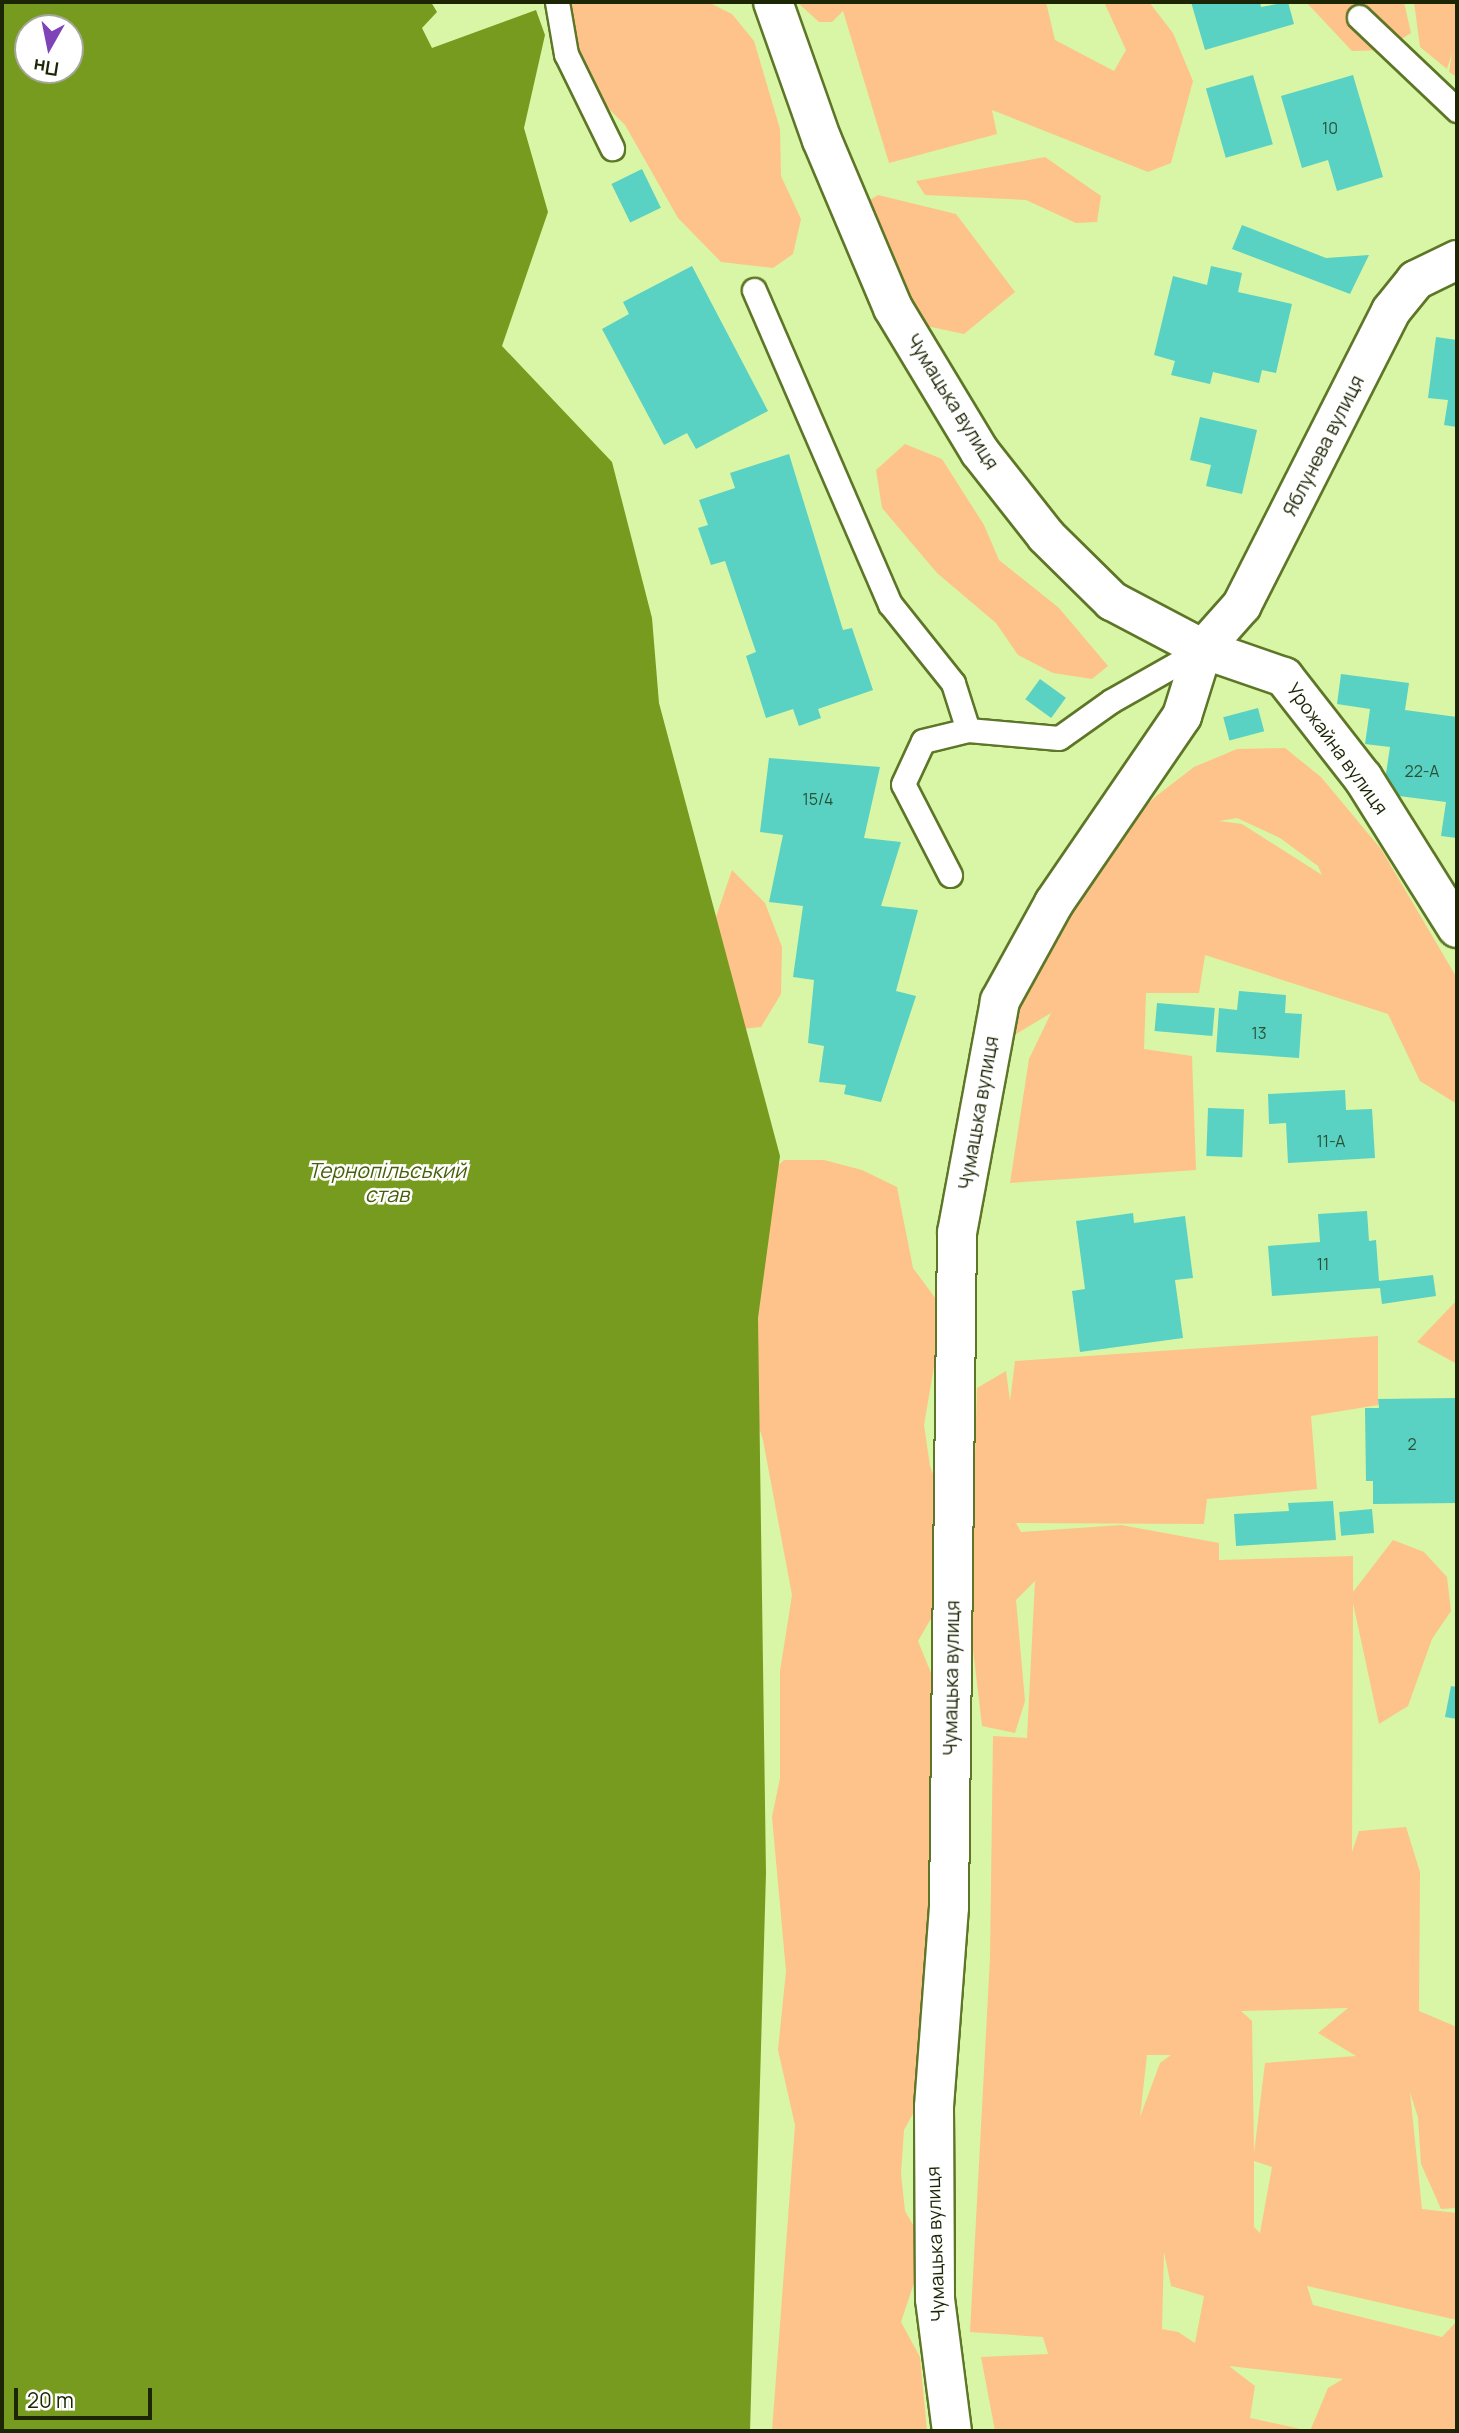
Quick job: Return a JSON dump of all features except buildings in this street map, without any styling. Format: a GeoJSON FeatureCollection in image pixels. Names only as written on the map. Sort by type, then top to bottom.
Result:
{"type":"FeatureCollection","features":[{"type":"Feature","properties":{"kind":"street","name":"Чумацька вулиця"},"geometry":{"type":"LineString","coordinates":[[773,2],[822,140],[893,308],[980,452],[1046,536],[1112,601],[1203,649],[1182,716],[1054,903],[1000,1001],[957,1232],[949,1907],[934,2106],[935,2299],[952,2431]]}},
{"type":"Feature","properties":{"kind":"street","name":"Яблунева вулиця"},"geometry":{"type":"LineString","coordinates":[[1203,649],[1242,605],[1391,311],[1416,279],[1457,260]]}},
{"type":"Feature","properties":{"kind":"street","name":"Урожайна вулиця"},"geometry":{"type":"LineString","coordinates":[[1203,649],[1284,677],[1363,778],[1457,928]]}},
{"type":"Feature","properties":{"kind":"lane"},"geometry":{"type":"LineString","coordinates":[[557,2],[566,54],[612,148]]}},
{"type":"Feature","properties":{"kind":"lane"},"geometry":{"type":"LineString","coordinates":[[1359,18],[1457,110]]}},
{"type":"Feature","properties":{"kind":"lane"},"geometry":{"type":"LineString","coordinates":[[754,290],[890,604],[953,683],[968,730]]}},
{"type":"Feature","properties":{"kind":"lane"},"geometry":{"type":"LineString","coordinates":[[950,875],[903,784],[923,741],[968,730],[1059,738],[1111,701],[1203,649]]}},
{"type":"Feature","properties":{"kind":"shaded area"},"geometry":{"type":"Polygon","coordinates":[[[556,2],[708,2],[732,14],[754,41],[780,129],[781,176],[801,219],[793,254],[773,268],[721,262],[678,218],[625,125],[608,108],[556,2]]]}},
{"type":"Feature","properties":{"kind":"shaded area"},"geometry":{"type":"Polygon","coordinates":[[[797,2],[1046,2],[1055,40],[1114,71],[1126,50],[1104,2],[1149,2],[1173,33],[1193,81],[1171,163],[1148,172],[992,110],[997,134],[889,163],[843,11],[832,22],[819,22],[797,2]]]}},
{"type":"Feature","properties":{"kind":"shaded area"},"geometry":{"type":"Polygon","coordinates":[[[1306,2],[1404,2],[1411,33],[1384,50],[1352,51],[1306,2]]]}},
{"type":"Feature","properties":{"kind":"shaded area"},"geometry":{"type":"Polygon","coordinates":[[[1414,2],[1457,2],[1457,77],[1449,72],[1452,53],[1447,69],[1420,47],[1414,2]]]}},
{"type":"Feature","properties":{"kind":"shaded area"},"geometry":{"type":"Polygon","coordinates":[[[1045,157],[1101,196],[1097,222],[1076,223],[1026,200],[925,195],[916,181],[1045,157]]]}},
{"type":"Feature","properties":{"kind":"shaded area"},"geometry":{"type":"Polygon","coordinates":[[[878,195],[956,214],[1015,292],[964,334],[922,325],[863,204],[878,195]]]}},
{"type":"Feature","properties":{"kind":"shaded area"},"geometry":{"type":"Polygon","coordinates":[[[905,444],[942,459],[984,525],[999,560],[1059,608],[1108,666],[1092,679],[1053,673],[1018,655],[996,623],[937,573],[882,508],[876,470],[905,444]]]}},
{"type":"Feature","properties":{"kind":"shaded area"},"geometry":{"type":"Polygon","coordinates":[[[1285,748],[1321,777],[1381,849],[1457,978],[1457,1104],[1420,1081],[1388,1014],[1205,955],[1199,993],[1146,993],[1144,1049],[1192,1056],[1196,1170],[1010,1183],[1029,1059],[1051,1013],[1011,1037],[1018,991],[1088,864],[1155,797],[1194,767],[1237,749],[1285,748]],[[1237,818],[1219,821],[1242,824],[1322,875],[1318,866],[1280,838],[1237,818]]]}},
{"type":"Feature","properties":{"kind":"shaded area"},"geometry":{"type":"Polygon","coordinates":[[[732,870],[765,903],[782,947],[781,994],[761,1027],[711,1032],[702,958],[732,870]]]}},
{"type":"Feature","properties":{"kind":"shaded area"},"geometry":{"type":"Polygon","coordinates":[[[784,1160],[824,1160],[862,1170],[897,1187],[913,1268],[936,1299],[939,1338],[924,1425],[930,1466],[958,1540],[954,1579],[918,1641],[948,1715],[943,2059],[904,2130],[901,2174],[905,2211],[926,2247],[901,2322],[920,2357],[927,2431],[772,2431],[795,2125],[778,2050],[786,1971],[772,1817],[780,1778],[780,1671],[792,1595],[763,1440],[740,1367],[755,1186],[784,1160]]]}},
{"type":"Feature","properties":{"kind":"shaded area"},"geometry":{"type":"Polygon","coordinates":[[[1457,1300],[1457,1364],[1417,1342],[1457,1300]]]}},
{"type":"Feature","properties":{"kind":"shaded area"},"geometry":{"type":"Polygon","coordinates":[[[1378,1336],[1378,1405],[1311,1416],[1317,1489],[1207,1499],[1204,1524],[1016,1523],[1021,1532],[1121,1525],[1219,1543],[1219,1560],[1353,1556],[1353,1592],[1393,1540],[1424,1552],[1447,1577],[1451,1611],[1432,1639],[1408,1706],[1379,1724],[1353,1603],[1352,1852],[1359,1831],[1406,1827],[1420,1872],[1419,2011],[1457,2027],[1457,2208],[1441,2209],[1421,2164],[1418,2118],[1410,2092],[1422,2209],[1457,2213],[1457,2320],[1307,2286],[1313,2305],[1442,2337],[1457,2321],[1457,2431],[1310,2431],[995,2431],[981,2357],[1048,2354],[1043,2337],[970,2332],[990,1958],[993,1736],[1027,1738],[1035,1581],[1016,1600],[1025,1701],[1015,1733],[982,1726],[970,1624],[977,1388],[1006,1371],[1010,1401],[1015,1361],[1378,1336]],[[1348,2008],[1241,2011],[1252,2021],[1254,2153],[1265,2063],[1356,2056],[1318,2033],[1348,2008]],[[1147,2055],[1140,2117],[1160,2063],[1171,2055],[1147,2055]],[[1254,2161],[1254,2227],[1260,2233],[1272,2167],[1254,2161]],[[1164,2252],[1162,2329],[1178,2332],[1195,2343],[1204,2296],[1171,2286],[1164,2252]],[[1229,2366],[1255,2386],[1250,2418],[1310,2431],[1328,2388],[1343,2379],[1229,2366]]]}},
{"type":"Feature","properties":{"kind":"water","name":"Тернопільський став"},"geometry":{"type":"Polygon","coordinates":[[[2,2],[431,2],[437,12],[422,28],[432,48],[536,10],[545,35],[524,128],[548,212],[502,346],[612,462],[652,618],[659,703],[780,1156],[758,1318],[766,1873],[750,2431],[2,2431],[2,2]]]}}]}
